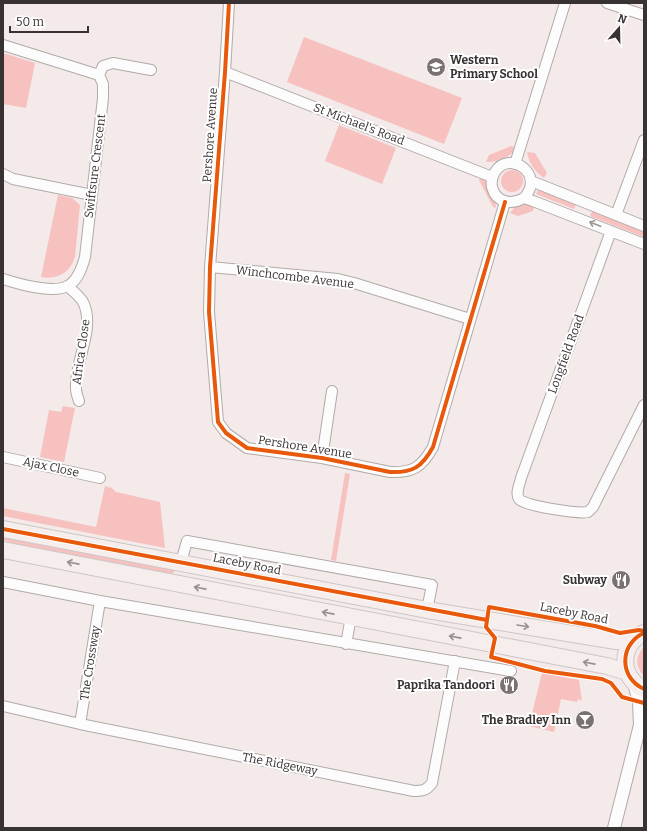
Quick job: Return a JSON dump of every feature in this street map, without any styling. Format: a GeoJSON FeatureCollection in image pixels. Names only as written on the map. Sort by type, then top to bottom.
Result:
{"type":"FeatureCollection","features":[{"type":"Feature","properties":{"kind":"highway","name":"Laceby Road"},"geometry":{"type":"LineString","coordinates":[[3,529],[427,610],[616,641],[639,637]]}},
{"type":"Feature","properties":{"kind":"highway"},"geometry":{"type":"LineString","coordinates":[[3,550],[607,666],[635,682]]}},
{"type":"Feature","properties":{"kind":"highway"},"geometry":{"type":"LineString","coordinates":[[635,682],[625,662],[625,655],[627,650],[639,637]]}},
{"type":"Feature","properties":{"kind":"street","name":"Pershore Avenue"},"geometry":{"type":"LineString","coordinates":[[229,3],[226,72],[210,267],[209,312],[218,422],[226,433],[247,448],[322,458],[390,472],[412,470],[425,461],[433,448],[505,202]]}},
{"type":"Feature","properties":{"kind":"street"},"geometry":{"type":"LineString","coordinates":[[515,164],[565,3]]}},
{"type":"Feature","properties":{"kind":"street"},"geometry":{"type":"LineString","coordinates":[[607,3],[644,15]]}},
{"type":"Feature","properties":{"kind":"street"},"geometry":{"type":"LineString","coordinates":[[3,45],[98,75],[103,66],[113,63],[151,70]]}},
{"type":"Feature","properties":{"kind":"street","name":"St Michael's Road"},"geometry":{"type":"LineString","coordinates":[[226,72],[492,177]]}},
{"type":"Feature","properties":{"kind":"street","name":"Swiftsure Crescent"},"geometry":{"type":"LineString","coordinates":[[67,286],[75,279],[82,268],[85,257],[104,98],[103,84],[98,75]]}},
{"type":"Feature","properties":{"kind":"street"},"geometry":{"type":"LineString","coordinates":[[616,215],[644,140]]}},
{"type":"Feature","properties":{"kind":"street"},"geometry":{"type":"LineString","coordinates":[[507,164],[522,166],[527,171],[531,181],[530,188],[524,198],[518,202],[505,202],[497,197],[493,192],[491,185],[492,177],[496,170],[501,166],[507,164]]}},
{"type":"Feature","properties":{"kind":"street"},"geometry":{"type":"LineString","coordinates":[[3,174],[13,179],[92,194]]}},
{"type":"Feature","properties":{"kind":"street"},"geometry":{"type":"LineString","coordinates":[[531,181],[644,226]]}},
{"type":"Feature","properties":{"kind":"street"},"geometry":{"type":"LineString","coordinates":[[524,198],[644,244]]}},
{"type":"Feature","properties":{"kind":"street"},"geometry":{"type":"LineString","coordinates":[[579,218],[585,202]]}},
{"type":"Feature","properties":{"kind":"street","name":"Longfield Road"},"geometry":{"type":"LineString","coordinates":[[611,231],[521,478],[518,497],[521,501],[528,504],[584,513],[588,512],[597,498],[644,405]]}},
{"type":"Feature","properties":{"kind":"street","name":"Winchcombe Avenue"},"geometry":{"type":"LineString","coordinates":[[210,267],[338,279],[470,319]]}},
{"type":"Feature","properties":{"kind":"street"},"geometry":{"type":"LineString","coordinates":[[3,279],[45,288],[67,286]]}},
{"type":"Feature","properties":{"kind":"street","name":"Africa Close"},"geometry":{"type":"LineString","coordinates":[[67,286],[76,293],[84,303],[87,315],[86,329],[76,377],[76,391],[80,401]]}},
{"type":"Feature","properties":{"kind":"street"},"geometry":{"type":"LineString","coordinates":[[322,458],[332,391]]}},
{"type":"Feature","properties":{"kind":"street","name":"Ajax Close"},"geometry":{"type":"LineString","coordinates":[[3,457],[100,478]]}},
{"type":"Feature","properties":{"kind":"street","name":"Laceby Road"},"geometry":{"type":"LineString","coordinates":[[181,562],[187,541],[432,585],[427,610]]}},
{"type":"Feature","properties":{"kind":"street"},"geometry":{"type":"LineString","coordinates":[[3,582],[100,601],[511,671]]}},
{"type":"Feature","properties":{"kind":"street","name":"The Crossway"},"geometry":{"type":"LineString","coordinates":[[80,724],[100,601]]}},
{"type":"Feature","properties":{"kind":"street"},"geometry":{"type":"LineString","coordinates":[[346,644],[351,617]]}},
{"type":"Feature","properties":{"kind":"street","name":"The Ridgeway"},"geometry":{"type":"LineString","coordinates":[[3,706],[80,724],[407,790],[421,791],[427,789],[432,783],[454,661]]}},
{"type":"Feature","properties":{"kind":"street"},"geometry":{"type":"LineString","coordinates":[[614,828],[642,722],[635,682]]}},
{"type":"Feature","properties":{"kind":"shaded area"},"geometry":{"type":"Polygon","coordinates":[[[304,37],[462,98],[444,144],[287,82],[304,37]]]}},
{"type":"Feature","properties":{"kind":"shaded area"},"geometry":{"type":"Polygon","coordinates":[[[3,53],[35,63],[26,108],[3,104],[3,53]]]}},
{"type":"Feature","properties":{"kind":"shaded area"},"geometry":{"type":"Polygon","coordinates":[[[339,125],[396,148],[382,184],[325,161],[339,125]]]}},
{"type":"Feature","properties":{"kind":"shaded area"},"geometry":{"type":"Polygon","coordinates":[[[511,146],[517,148],[499,160],[486,162],[489,155],[511,146]]]}},
{"type":"Feature","properties":{"kind":"shaded area"},"geometry":{"type":"Polygon","coordinates":[[[527,152],[535,153],[547,173],[544,178],[533,167],[527,152]]]}},
{"type":"Feature","properties":{"kind":"shaded area"},"geometry":{"type":"Polygon","coordinates":[[[512,170],[520,173],[523,181],[520,189],[512,192],[504,189],[501,181],[504,173],[512,170]]]}},
{"type":"Feature","properties":{"kind":"shaded area"},"geometry":{"type":"Polygon","coordinates":[[[481,177],[492,191],[496,208],[493,207],[479,180],[481,177]]]}},
{"type":"Feature","properties":{"kind":"shaded area"},"geometry":{"type":"Polygon","coordinates":[[[539,188],[577,202],[574,209],[536,194],[539,188]]]}},
{"type":"Feature","properties":{"kind":"shaded area"},"geometry":{"type":"Polygon","coordinates":[[[58,195],[72,198],[80,205],[75,257],[70,267],[62,274],[47,278],[41,277],[58,195]]]}},
{"type":"Feature","properties":{"kind":"shaded area"},"geometry":{"type":"Polygon","coordinates":[[[526,203],[535,204],[533,211],[518,216],[510,213],[516,206],[526,203]]]}},
{"type":"Feature","properties":{"kind":"shaded area"},"geometry":{"type":"Polygon","coordinates":[[[593,209],[644,229],[644,237],[590,216],[593,209]]]}},
{"type":"Feature","properties":{"kind":"shaded area"},"geometry":{"type":"Polygon","coordinates":[[[63,406],[75,408],[64,462],[40,457],[49,410],[61,412],[63,406]]]}},
{"type":"Feature","properties":{"kind":"shaded area"},"geometry":{"type":"Polygon","coordinates":[[[345,473],[350,474],[336,561],[331,560],[345,473]]]}},
{"type":"Feature","properties":{"kind":"shaded area"},"geometry":{"type":"Polygon","coordinates":[[[105,486],[111,487],[116,492],[160,502],[165,548],[3,516],[3,508],[96,527],[105,486]]]}},
{"type":"Feature","properties":{"kind":"shaded area"},"geometry":{"type":"Polygon","coordinates":[[[3,533],[174,568],[175,571],[172,574],[166,574],[16,544],[3,540],[3,533]]]}},
{"type":"Feature","properties":{"kind":"shaded area"},"geometry":{"type":"Polygon","coordinates":[[[644,647],[644,676],[639,669],[637,662],[639,654],[644,647]]]}},
{"type":"Feature","properties":{"kind":"shaded area"},"geometry":{"type":"Polygon","coordinates":[[[542,673],[579,680],[582,701],[578,699],[577,702],[561,699],[554,732],[529,726],[542,673]]]}},
{"type":"Feature","properties":{"kind":"cycle path"},"geometry":{"type":"LineString","coordinates":[[229,3],[210,267],[209,312],[218,422],[226,433],[247,448],[322,458],[390,472],[411,470],[421,464],[433,447],[505,202]]}},
{"type":"Feature","properties":{"kind":"cycle path"},"geometry":{"type":"LineString","coordinates":[[3,529],[487,620]]}},
{"type":"Feature","properties":{"kind":"cycle path"},"geometry":{"type":"LineString","coordinates":[[644,631],[639,630],[620,633],[595,626],[489,607],[486,627],[495,638],[491,657],[545,671],[602,679],[611,683],[622,697],[644,703]]}},
{"type":"Feature","properties":{"kind":"cycle path"},"geometry":{"type":"LineString","coordinates":[[644,633],[636,638],[630,645],[626,653],[625,661],[626,669],[630,677],[636,684],[644,689]]}},
{"type":"Feature","properties":{"kind":"place","name":"Western Primary School"},"geometry":{"type":"Point","coordinates":[436,67]}},
{"type":"Feature","properties":{"kind":"place","name":"Subway"},"geometry":{"type":"Point","coordinates":[621,580]}},
{"type":"Feature","properties":{"kind":"place","name":"Paprika Tandoori"},"geometry":{"type":"Point","coordinates":[509,685]}},
{"type":"Feature","properties":{"kind":"place","name":"The Bradley Inn"},"geometry":{"type":"Point","coordinates":[585,720]}}]}
